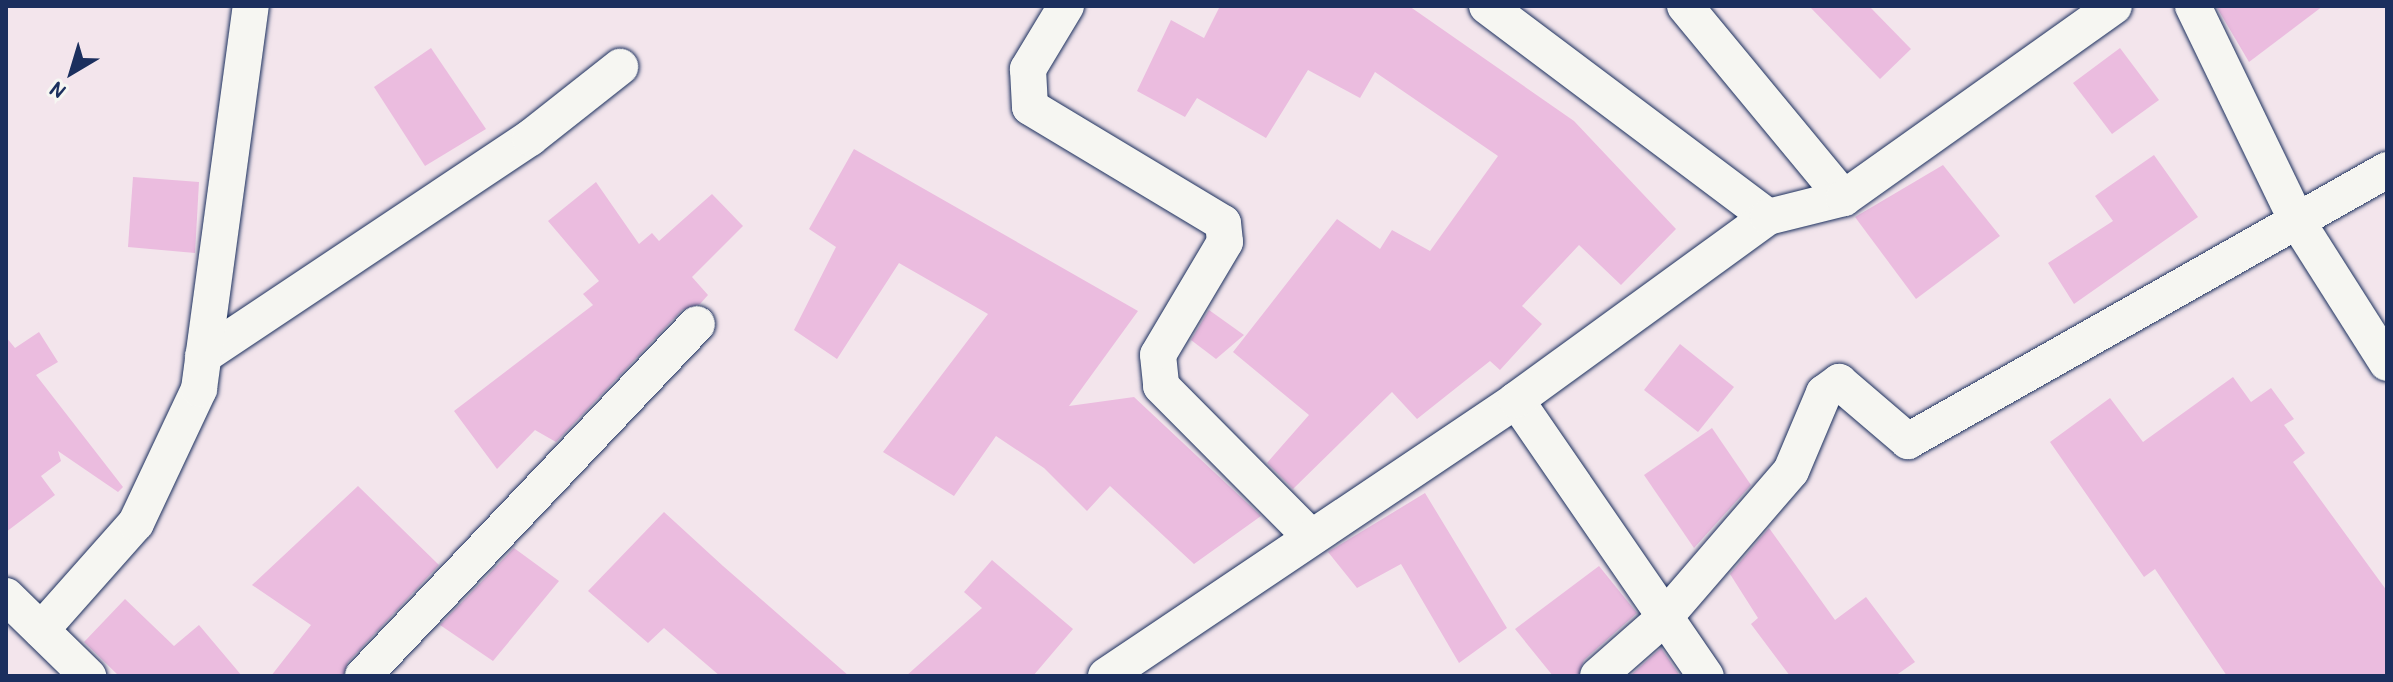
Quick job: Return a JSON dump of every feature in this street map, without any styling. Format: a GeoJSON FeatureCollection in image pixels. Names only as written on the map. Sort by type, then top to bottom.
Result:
{"type":"FeatureCollection","features":[{"type":"Feature","properties":{"kind":"street"},"geometry":{"type":"LineString","coordinates":[[41,630],[136,523],[199,389],[251,6]]}},
{"type":"Feature","properties":{"kind":"street"},"geometry":{"type":"LineString","coordinates":[[1066,6],[1028,69],[1030,107],[1223,223],[1225,242],[1158,355],[1161,386],[1311,537]]}},
{"type":"Feature","properties":{"kind":"street"},"geometry":{"type":"LineString","coordinates":[[1487,6],[1768,217]]}},
{"type":"Feature","properties":{"kind":"street"},"geometry":{"type":"LineString","coordinates":[[1685,6],[1844,198]]}},
{"type":"Feature","properties":{"kind":"street"},"geometry":{"type":"LineString","coordinates":[[1106,676],[1516,400],[1768,217],[1844,198],[2114,6]]}},
{"type":"Feature","properties":{"kind":"street"},"geometry":{"type":"LineString","coordinates":[[2193,6],[2297,221],[2387,363]]}},
{"type":"Feature","properties":{"kind":"street"},"geometry":{"type":"LineString","coordinates":[[203,356],[530,138],[620,67]]}},
{"type":"Feature","properties":{"kind":"street"},"geometry":{"type":"LineString","coordinates":[[1598,676],[1664,618],[1791,471],[1824,393],[1839,382],[1908,441],[2387,170]]}},
{"type":"Feature","properties":{"kind":"street"},"geometry":{"type":"LineString","coordinates":[[363,676],[697,324]]}},
{"type":"Feature","properties":{"kind":"street"},"geometry":{"type":"LineString","coordinates":[[1516,400],[1706,676]]}},
{"type":"Feature","properties":{"kind":"street"},"geometry":{"type":"LineString","coordinates":[[6,596],[88,676]]}},
{"type":"Feature","properties":{"kind":"building"},"geometry":{"type":"Polygon","coordinates":[[[1220,6],[1409,6],[1574,121],[1676,229],[1621,285],[1579,245],[1522,306],[1542,324],[1500,370],[1490,361],[1417,419],[1392,392],[1293,489],[1267,463],[1309,415],[1233,352],[1337,219],[1380,249],[1392,230],[1430,251],[1498,156],[1375,72],[1360,98],[1308,70],[1266,138],[1197,98],[1185,117],[1137,91],[1171,20],[1204,38],[1220,6]]]}},
{"type":"Feature","properties":{"kind":"building"},"geometry":{"type":"Polygon","coordinates":[[[1809,6],[1869,6],[1911,49],[1880,79],[1809,6]]]}},
{"type":"Feature","properties":{"kind":"building"},"geometry":{"type":"Polygon","coordinates":[[[2216,6],[2323,6],[2249,62],[2216,6]]]}},
{"type":"Feature","properties":{"kind":"building"},"geometry":{"type":"Polygon","coordinates":[[[431,48],[486,129],[425,166],[374,87],[431,48]]]}},
{"type":"Feature","properties":{"kind":"building"},"geometry":{"type":"Polygon","coordinates":[[[2120,48],[2159,100],[2112,134],[2073,83],[2120,48]]]}},
{"type":"Feature","properties":{"kind":"building"},"geometry":{"type":"Polygon","coordinates":[[[854,149],[1138,311],[1069,406],[1134,397],[1261,516],[1194,564],[1110,486],[1087,511],[1044,468],[996,436],[954,496],[883,452],[988,314],[899,263],[837,359],[794,330],[836,247],[809,229],[854,149]]]}},
{"type":"Feature","properties":{"kind":"building"},"geometry":{"type":"Polygon","coordinates":[[[2154,155],[2198,217],[2074,304],[2048,263],[2113,221],[2095,196],[2154,155]]]}},
{"type":"Feature","properties":{"kind":"building"},"geometry":{"type":"Polygon","coordinates":[[[1943,165],[2000,236],[1916,299],[1855,217],[1943,165]]]}},
{"type":"Feature","properties":{"kind":"building"},"geometry":{"type":"Polygon","coordinates":[[[133,177],[199,182],[195,253],[128,247],[133,177]]]}},
{"type":"Feature","properties":{"kind":"building"},"geometry":{"type":"Polygon","coordinates":[[[596,182],[639,244],[652,233],[659,241],[712,194],[743,226],[692,277],[708,295],[700,304],[682,310],[556,442],[535,430],[497,469],[454,411],[593,305],[583,294],[599,281],[548,221],[596,182]]]}},
{"type":"Feature","properties":{"kind":"building"},"geometry":{"type":"Polygon","coordinates":[[[1209,310],[1244,335],[1216,359],[1191,340],[1209,310]]]}},
{"type":"Feature","properties":{"kind":"building"},"geometry":{"type":"Polygon","coordinates":[[[39,332],[58,362],[36,375],[123,487],[118,492],[58,451],[61,461],[41,476],[55,495],[6,532],[6,337],[15,348],[39,332]]]}},
{"type":"Feature","properties":{"kind":"building"},"geometry":{"type":"Polygon","coordinates":[[[1680,344],[1734,387],[1698,432],[1644,390],[1680,344]]]}},
{"type":"Feature","properties":{"kind":"building"},"geometry":{"type":"Polygon","coordinates":[[[2233,377],[2251,402],[2271,388],[2294,419],[2284,425],[2305,453],[2293,462],[2387,591],[2387,676],[2227,676],[2155,569],[2144,577],[2050,442],[2110,398],[2143,442],[2233,377]]]}},
{"type":"Feature","properties":{"kind":"building"},"geometry":{"type":"Polygon","coordinates":[[[1712,428],[1751,485],[1694,548],[1644,475],[1712,428]]]}},
{"type":"Feature","properties":{"kind":"building"},"geometry":{"type":"Polygon","coordinates":[[[358,486],[439,565],[348,662],[343,676],[271,676],[311,625],[252,585],[358,486]]]}},
{"type":"Feature","properties":{"kind":"building"},"geometry":{"type":"Polygon","coordinates":[[[1425,493],[1507,628],[1459,663],[1401,564],[1357,588],[1328,552],[1425,493]]]}},
{"type":"Feature","properties":{"kind":"building"},"geometry":{"type":"Polygon","coordinates":[[[664,512],[849,676],[720,676],[664,628],[648,643],[588,591],[664,512]]]}},
{"type":"Feature","properties":{"kind":"building"},"geometry":{"type":"Polygon","coordinates":[[[1769,528],[1835,620],[1866,597],[1915,662],[1895,676],[1790,676],[1751,624],[1758,618],[1730,574],[1769,528]]]}},
{"type":"Feature","properties":{"kind":"building"},"geometry":{"type":"Polygon","coordinates":[[[514,548],[559,581],[493,661],[440,625],[514,548]]]}},
{"type":"Feature","properties":{"kind":"building"},"geometry":{"type":"Polygon","coordinates":[[[992,560],[1073,629],[1033,676],[906,676],[982,608],[964,592],[992,560]]]}},
{"type":"Feature","properties":{"kind":"building"},"geometry":{"type":"Polygon","coordinates":[[[1599,566],[1637,613],[1584,660],[1578,676],[1553,676],[1515,629],[1599,566]]]}},
{"type":"Feature","properties":{"kind":"building"},"geometry":{"type":"Polygon","coordinates":[[[125,599],[174,646],[199,625],[242,676],[119,676],[84,642],[125,599]]]}},
{"type":"Feature","properties":{"kind":"building"},"geometry":{"type":"Polygon","coordinates":[[[1661,648],[1680,676],[1630,676],[1661,648]]]}}]}
